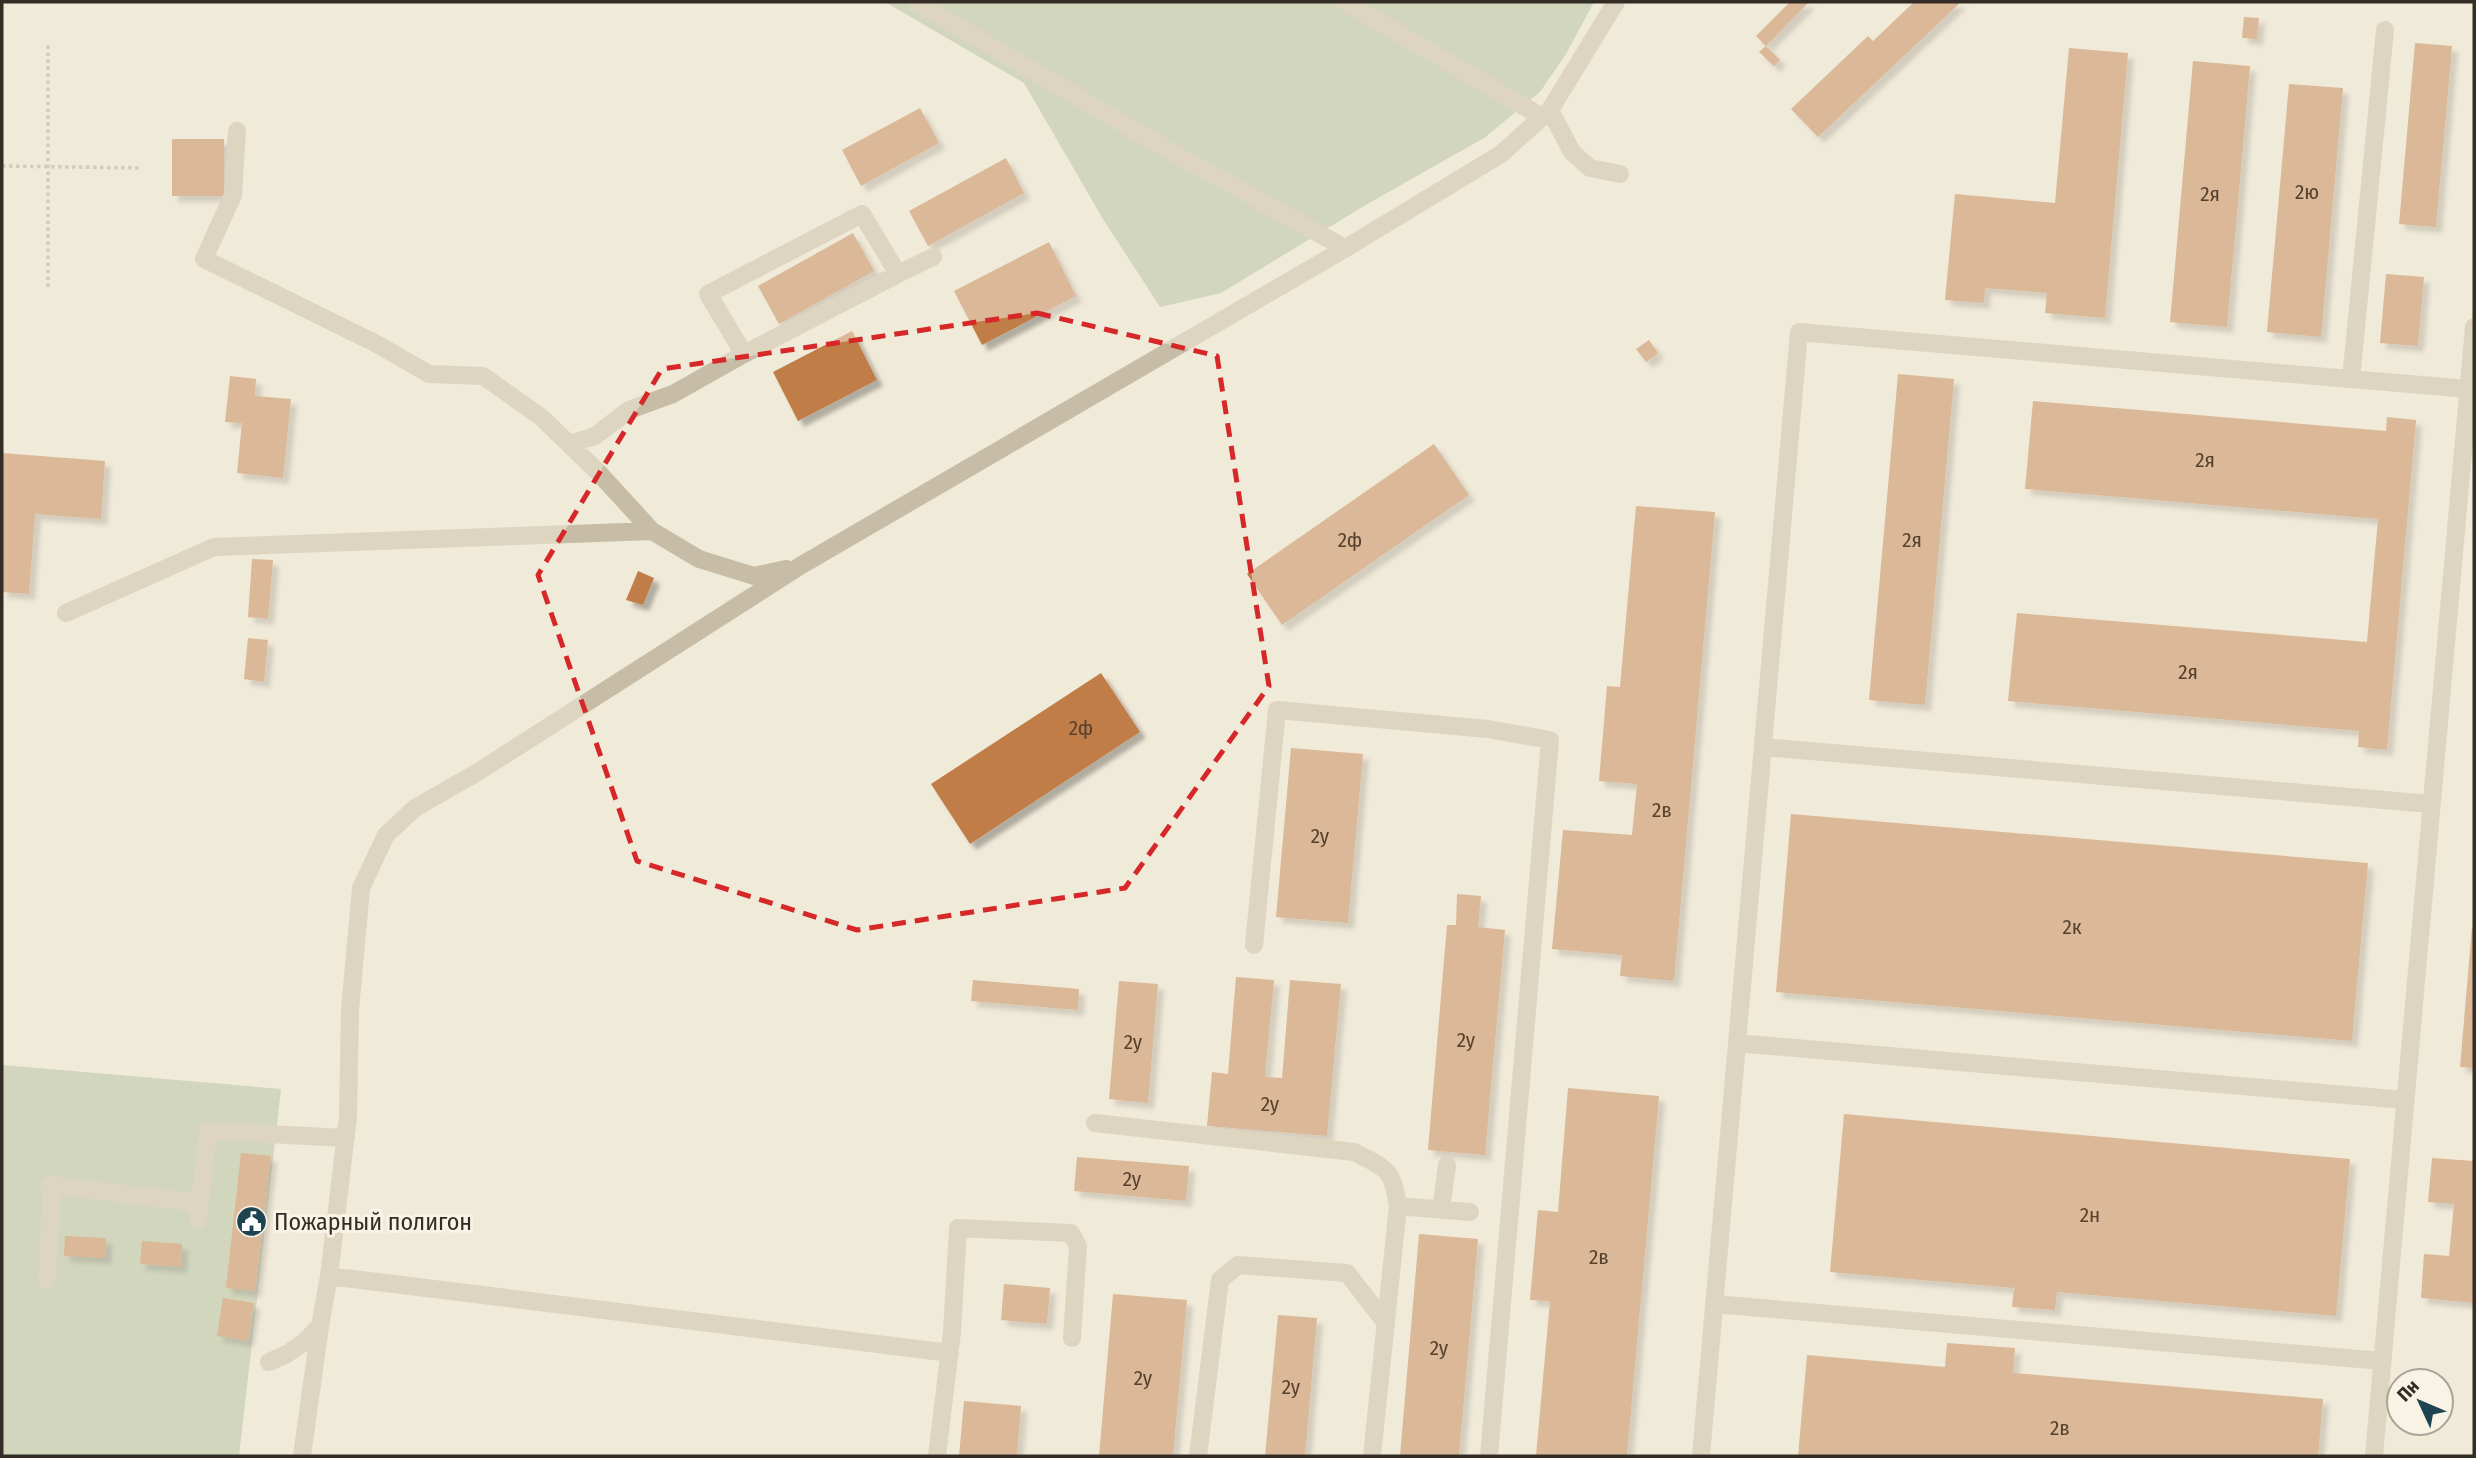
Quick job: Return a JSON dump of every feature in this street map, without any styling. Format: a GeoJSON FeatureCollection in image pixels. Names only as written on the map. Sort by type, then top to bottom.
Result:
{"type":"FeatureCollection","features":[{"type":"Feature","properties":{"kind":"lane"},"geometry":{"type":"LineString","coordinates":[[916,2],[1168,150],[1345,248]]}},
{"type":"Feature","properties":{"kind":"lane"},"geometry":{"type":"LineString","coordinates":[[1345,2],[1546,113],[1572,152],[1590,168],[1620,174]]}},
{"type":"Feature","properties":{"kind":"lane"},"geometry":{"type":"LineString","coordinates":[[302,1456],[329,1276],[348,1117],[350,1009],[361,888],[386,835],[415,808],[478,772],[800,566],[1501,154],[1546,113],[1616,2]]}},
{"type":"Feature","properties":{"kind":"lane"},"geometry":{"type":"LineString","coordinates":[[2351,379],[2385,30]]}},
{"type":"Feature","properties":{"kind":"lane"},"geometry":{"type":"LineString","coordinates":[[237,131],[233,195],[204,259],[375,343],[429,374],[483,376],[541,417],[652,531],[699,559],[754,576],[800,566]]}},
{"type":"Feature","properties":{"kind":"lane"},"geometry":{"type":"LineString","coordinates":[[744,354],[708,294],[862,214],[898,274]]}},
{"type":"Feature","properties":{"kind":"lane"},"geometry":{"type":"LineString","coordinates":[[569,444],[595,436],[629,410],[673,394],[744,354],[933,257]]}},
{"type":"Feature","properties":{"kind":"lane"},"geometry":{"type":"LineString","coordinates":[[2374,1456],[2474,327]]}},
{"type":"Feature","properties":{"kind":"lane"},"geometry":{"type":"LineString","coordinates":[[1701,1456],[1799,332],[2468,389]]}},
{"type":"Feature","properties":{"kind":"lane"},"geometry":{"type":"LineString","coordinates":[[66,613],[214,547],[652,531]]}},
{"type":"Feature","properties":{"kind":"lane"},"geometry":{"type":"LineString","coordinates":[[1254,945],[1277,710],[1488,729],[1550,740],[1489,1456]]}},
{"type":"Feature","properties":{"kind":"lane"},"geometry":{"type":"LineString","coordinates":[[1763,747],[2431,804]]}},
{"type":"Feature","properties":{"kind":"lane"},"geometry":{"type":"LineString","coordinates":[[1737,1043],[2405,1100]]}},
{"type":"Feature","properties":{"kind":"lane"},"geometry":{"type":"LineString","coordinates":[[1095,1122],[1354,1152],[1387,1169],[1395,1187],[1398,1206],[1372,1456]]}},
{"type":"Feature","properties":{"kind":"lane"},"geometry":{"type":"LineString","coordinates":[[47,1280],[50,1186],[199,1212],[208,1130],[345,1138]]}},
{"type":"Feature","properties":{"kind":"lane"},"geometry":{"type":"LineString","coordinates":[[1441,1210],[1447,1165]]}},
{"type":"Feature","properties":{"kind":"lane"},"geometry":{"type":"LineString","coordinates":[[1398,1206],[1470,1212]]}},
{"type":"Feature","properties":{"kind":"lane"},"geometry":{"type":"LineString","coordinates":[[937,1456],[950,1353],[958,1228],[1071,1233],[1078,1246],[1072,1338]]}},
{"type":"Feature","properties":{"kind":"lane"},"geometry":{"type":"LineString","coordinates":[[1198,1456],[1220,1280],[1238,1265],[1347,1273],[1385,1322]]}},
{"type":"Feature","properties":{"kind":"lane"},"geometry":{"type":"LineString","coordinates":[[329,1276],[950,1353]]}},
{"type":"Feature","properties":{"kind":"lane"},"geometry":{"type":"LineString","coordinates":[[1714,1304],[2382,1361]]}},
{"type":"Feature","properties":{"kind":"lane"},"geometry":{"type":"LineString","coordinates":[[269,1362],[304,1342],[320,1326]]}},
{"type":"Feature","properties":{"kind":"path"},"geometry":{"type":"LineString","coordinates":[[48,45],[48,287]]}},
{"type":"Feature","properties":{"kind":"path"},"geometry":{"type":"LineString","coordinates":[[2,166],[142,169]]}},
{"type":"Feature","properties":{"kind":"highlighted area"},"geometry":{"type":"Polygon","coordinates":[[[1037,313],[1217,356],[1269,686],[1125,888],[857,930],[637,861],[538,575],[662,369],[1037,313]]]}},
{"type":"Feature","properties":{"kind":"green space"},"geometry":{"type":"Polygon","coordinates":[[[885,2],[1594,2],[1566,54],[1540,92],[1484,138],[1369,203],[1221,293],[1160,307],[1103,219],[1024,83],[885,2]]]}},
{"type":"Feature","properties":{"kind":"green space"},"geometry":{"type":"Polygon","coordinates":[[[2,1065],[281,1089],[239,1456],[2,1456],[2,1065]]]}},
{"type":"Feature","properties":{"kind":"building"},"geometry":{"type":"Polygon","coordinates":[[[1790,2],[1809,2],[1766,46],[1756,36],[1790,2]]]}},
{"type":"Feature","properties":{"kind":"building"},"geometry":{"type":"Polygon","coordinates":[[[1914,2],[1961,2],[1818,137],[1791,109],[1868,36],[1873,41],[1914,2]]]}},
{"type":"Feature","properties":{"kind":"building"},"geometry":{"type":"Polygon","coordinates":[[[2244,17],[2259,18],[2257,39],[2242,38],[2244,17]]]}},
{"type":"Feature","properties":{"kind":"building"},"geometry":{"type":"Polygon","coordinates":[[[2415,43],[2452,46],[2436,227],[2399,224],[2415,43]]]}},
{"type":"Feature","properties":{"kind":"building"},"geometry":{"type":"Polygon","coordinates":[[[1766,46],[1780,60],[1774,66],[1759,52],[1766,46]]]}},
{"type":"Feature","properties":{"kind":"building"},"geometry":{"type":"Polygon","coordinates":[[[2069,48],[2128,53],[2105,318],[2045,313],[2047,293],[1985,288],[1984,303],[1945,300],[1955,194],[2055,203],[2069,48]]]}},
{"type":"Feature","properties":{"kind":"building"},"geometry":{"type":"Polygon","coordinates":[[[2193,61],[2250,66],[2227,327],[2170,322],[2193,61]]]}},
{"type":"Feature","properties":{"kind":"building"},"geometry":{"type":"Polygon","coordinates":[[[2289,84],[2343,88],[2321,337],[2267,332],[2289,84]]]}},
{"type":"Feature","properties":{"kind":"building"},"geometry":{"type":"Polygon","coordinates":[[[920,108],[939,143],[861,186],[842,150],[920,108]]]}},
{"type":"Feature","properties":{"kind":"building"},"geometry":{"type":"Polygon","coordinates":[[[172,139],[224,139],[224,196],[172,196],[172,139]]]}},
{"type":"Feature","properties":{"kind":"building"},"geometry":{"type":"Polygon","coordinates":[[[1006,158],[1024,193],[928,246],[909,211],[1006,158]]]}},
{"type":"Feature","properties":{"kind":"building"},"geometry":{"type":"Polygon","coordinates":[[[853,233],[874,271],[779,324],[758,286],[853,233]]]}},
{"type":"Feature","properties":{"kind":"building"},"geometry":{"type":"Polygon","coordinates":[[[1049,242],[1076,296],[982,345],[954,291],[1049,242]]]}},
{"type":"Feature","properties":{"kind":"building"},"geometry":{"type":"Polygon","coordinates":[[[2386,274],[2424,277],[2418,346],[2380,343],[2386,274]]]}},
{"type":"Feature","properties":{"kind":"building"},"geometry":{"type":"Polygon","coordinates":[[[852,331],[877,380],[798,421],[773,372],[852,331]]]}},
{"type":"Feature","properties":{"kind":"building"},"geometry":{"type":"Polygon","coordinates":[[[1649,340],[1658,353],[1646,362],[1636,349],[1649,340]]]}},
{"type":"Feature","properties":{"kind":"building"},"geometry":{"type":"Polygon","coordinates":[[[1898,374],[1954,379],[1925,705],[1869,700],[1898,374]]]}},
{"type":"Feature","properties":{"kind":"building"},"geometry":{"type":"Polygon","coordinates":[[[230,376],[256,379],[255,396],[291,399],[283,478],[237,473],[242,423],[225,422],[230,376]]]}},
{"type":"Feature","properties":{"kind":"building"},"geometry":{"type":"Polygon","coordinates":[[[2033,401],[2386,431],[2387,417],[2416,420],[2387,750],[2358,747],[2359,731],[2008,701],[2017,613],[2367,642],[2378,519],[2025,489],[2033,401]]]}},
{"type":"Feature","properties":{"kind":"building"},"geometry":{"type":"Polygon","coordinates":[[[1434,444],[1469,495],[1282,625],[1247,574],[1434,444]]]}},
{"type":"Feature","properties":{"kind":"building"},"geometry":{"type":"Polygon","coordinates":[[[2,453],[105,461],[101,519],[35,514],[29,594],[2,592],[2,453]]]}},
{"type":"Feature","properties":{"kind":"building"},"geometry":{"type":"Polygon","coordinates":[[[1636,506],[1715,512],[1674,981],[1620,976],[1622,955],[1552,949],[1563,830],[1632,835],[1637,784],[1599,781],[1607,686],[1620,687],[1636,506]]]}},
{"type":"Feature","properties":{"kind":"building"},"geometry":{"type":"Polygon","coordinates":[[[252,559],[273,560],[268,619],[248,617],[252,559]]]}},
{"type":"Feature","properties":{"kind":"building"},"geometry":{"type":"Polygon","coordinates":[[[638,571],[654,578],[643,605],[626,600],[638,571]]]}},
{"type":"Feature","properties":{"kind":"building"},"geometry":{"type":"Polygon","coordinates":[[[248,638],[268,640],[264,682],[244,679],[248,638]]]}},
{"type":"Feature","properties":{"kind":"building"},"geometry":{"type":"Polygon","coordinates":[[[1101,673],[1140,732],[970,844],[931,784],[1101,673]]]}},
{"type":"Feature","properties":{"kind":"building"},"geometry":{"type":"Polygon","coordinates":[[[1291,748],[1363,754],[1348,923],[1276,917],[1291,748]]]}},
{"type":"Feature","properties":{"kind":"building"},"geometry":{"type":"Polygon","coordinates":[[[1791,814],[2368,863],[2352,1041],[1776,992],[1791,814]]]}},
{"type":"Feature","properties":{"kind":"building"},"geometry":{"type":"Polygon","coordinates":[[[1457,894],[1481,896],[1478,927],[1505,930],[1485,1155],[1428,1150],[1447,925],[1456,925],[1457,894]]]}},
{"type":"Feature","properties":{"kind":"building"},"geometry":{"type":"Polygon","coordinates":[[[2474,927],[2474,1068],[2460,1067],[2474,927]]]}},
{"type":"Feature","properties":{"kind":"building"},"geometry":{"type":"Polygon","coordinates":[[[1236,977],[1274,980],[1265,1077],[1282,1078],[1290,980],[1341,984],[1327,1136],[1207,1126],[1212,1072],[1228,1074],[1236,977]]]}},
{"type":"Feature","properties":{"kind":"building"},"geometry":{"type":"Polygon","coordinates":[[[973,980],[1079,989],[1078,1010],[971,1001],[973,980]]]}},
{"type":"Feature","properties":{"kind":"building"},"geometry":{"type":"Polygon","coordinates":[[[1119,981],[1158,984],[1148,1103],[1109,1099],[1119,981]]]}},
{"type":"Feature","properties":{"kind":"building"},"geometry":{"type":"Polygon","coordinates":[[[1568,1088],[1659,1096],[1627,1456],[1536,1456],[1550,1301],[1530,1300],[1538,1210],[1558,1212],[1568,1088]]]}},
{"type":"Feature","properties":{"kind":"building"},"geometry":{"type":"Polygon","coordinates":[[[1844,1114],[2350,1159],[2336,1316],[2057,1292],[2055,1310],[2012,1307],[2014,1288],[1830,1272],[1844,1114]]]}},
{"type":"Feature","properties":{"kind":"building"},"geometry":{"type":"Polygon","coordinates":[[[241,1153],[271,1156],[255,1291],[226,1288],[241,1153]]]}},
{"type":"Feature","properties":{"kind":"building"},"geometry":{"type":"Polygon","coordinates":[[[1077,1157],[1189,1166],[1186,1201],[1074,1191],[1077,1157]]]}},
{"type":"Feature","properties":{"kind":"building"},"geometry":{"type":"Polygon","coordinates":[[[2432,1158],[2474,1161],[2474,1303],[2421,1298],[2424,1254],[2449,1256],[2454,1204],[2428,1202],[2432,1158]]]}},
{"type":"Feature","properties":{"kind":"building"},"geometry":{"type":"Polygon","coordinates":[[[1419,1234],[1478,1239],[1459,1456],[1400,1456],[1419,1234]]]}},
{"type":"Feature","properties":{"kind":"building"},"geometry":{"type":"Polygon","coordinates":[[[65,1236],[106,1238],[105,1258],[64,1256],[65,1236]]]}},
{"type":"Feature","properties":{"kind":"building"},"geometry":{"type":"Polygon","coordinates":[[[142,1241],[182,1244],[181,1267],[140,1264],[142,1241]]]}},
{"type":"Feature","properties":{"kind":"building"},"geometry":{"type":"Polygon","coordinates":[[[1004,1284],[1050,1288],[1047,1324],[1001,1320],[1004,1284]]]}},
{"type":"Feature","properties":{"kind":"building"},"geometry":{"type":"Polygon","coordinates":[[[1113,1294],[1187,1300],[1173,1456],[1099,1456],[1113,1294]]]}},
{"type":"Feature","properties":{"kind":"building"},"geometry":{"type":"Polygon","coordinates":[[[223,1298],[254,1303],[248,1341],[217,1336],[223,1298]]]}},
{"type":"Feature","properties":{"kind":"building"},"geometry":{"type":"Polygon","coordinates":[[[1278,1315],[1317,1318],[1305,1456],[1265,1456],[1278,1315]]]}},
{"type":"Feature","properties":{"kind":"building"},"geometry":{"type":"Polygon","coordinates":[[[1947,1343],[2015,1348],[2013,1373],[2323,1399],[2318,1456],[1798,1456],[1807,1355],[1945,1367],[1947,1343]]]}},
{"type":"Feature","properties":{"kind":"building"},"geometry":{"type":"Polygon","coordinates":[[[964,1401],[1021,1406],[1017,1456],[959,1456],[964,1401]]]}},
{"type":"Feature","properties":{"kind":"place","name":"Пожарный полигон"},"geometry":{"type":"Point","coordinates":[251,1222]}}]}
